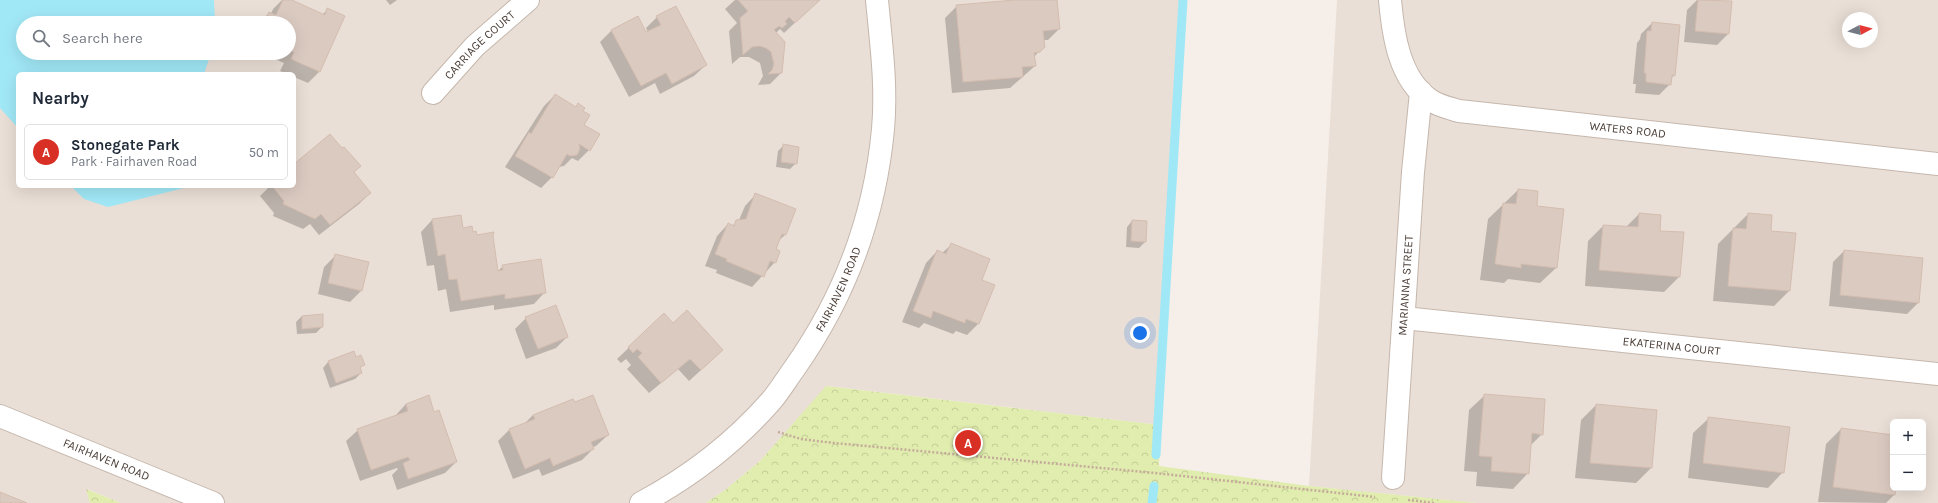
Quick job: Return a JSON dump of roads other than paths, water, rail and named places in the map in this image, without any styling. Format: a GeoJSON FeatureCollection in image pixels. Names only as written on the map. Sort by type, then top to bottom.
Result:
{"type":"FeatureCollection","features":[{"type":"Feature","properties":{"kind":"street","name":"CARRIAGE COURT"},"geometry":{"type":"LineString","coordinates":[[433,93],[476,46],[528,0]]}},
{"type":"Feature","properties":{"kind":"street","name":"FAIRHAVEN ROAD"},"geometry":{"type":"LineString","coordinates":[[641,503],[671,487],[706,463],[754,418],[775,395],[805,353],[829,313],[856,252],[868,217],[877,176],[883,128],[884,86],[877,0]]}},
{"type":"Feature","properties":{"kind":"street","name":"WATERS ROAD"},"geometry":{"type":"LineString","coordinates":[[1390,0],[1391,16],[1398,49],[1404,66],[1421,92],[1444,107],[1459,111],[1938,164]]}},
{"type":"Feature","properties":{"kind":"street","name":"MARIANNA STREET"},"geometry":{"type":"LineString","coordinates":[[1393,478],[1413,172],[1421,92]]}},
{"type":"Feature","properties":{"kind":"street","name":"EKATERINA COURT"},"geometry":{"type":"LineString","coordinates":[[1404,318],[1938,374]]}},
{"type":"Feature","properties":{"kind":"street","name":"FAIRHAVEN ROAD"},"geometry":{"type":"LineString","coordinates":[[0,416],[213,503]]}},
{"type":"Feature","properties":{"kind":"water"},"geometry":{"type":"Polygon","coordinates":[[[0,0],[214,0],[215,16],[16,16],[16,60],[209,60],[205,72],[16,72],[16,126],[0,108],[0,0]]]}},
{"type":"Feature","properties":{"kind":"water"},"geometry":{"type":"Polygon","coordinates":[[[73,188],[184,188],[108,207],[84,199],[73,188]]]}},
{"type":"Feature","properties":{"kind":"waterway"},"geometry":{"type":"LineString","coordinates":[[1156,455],[1183,0]]}},
{"type":"Feature","properties":{"kind":"waterway"},"geometry":{"type":"LineString","coordinates":[[1152,503],[1154,486]]}},
{"type":"Feature","properties":{"kind":"place","name":"Stonegate Park"},"geometry":{"type":"Point","coordinates":[968,443]}}]}
